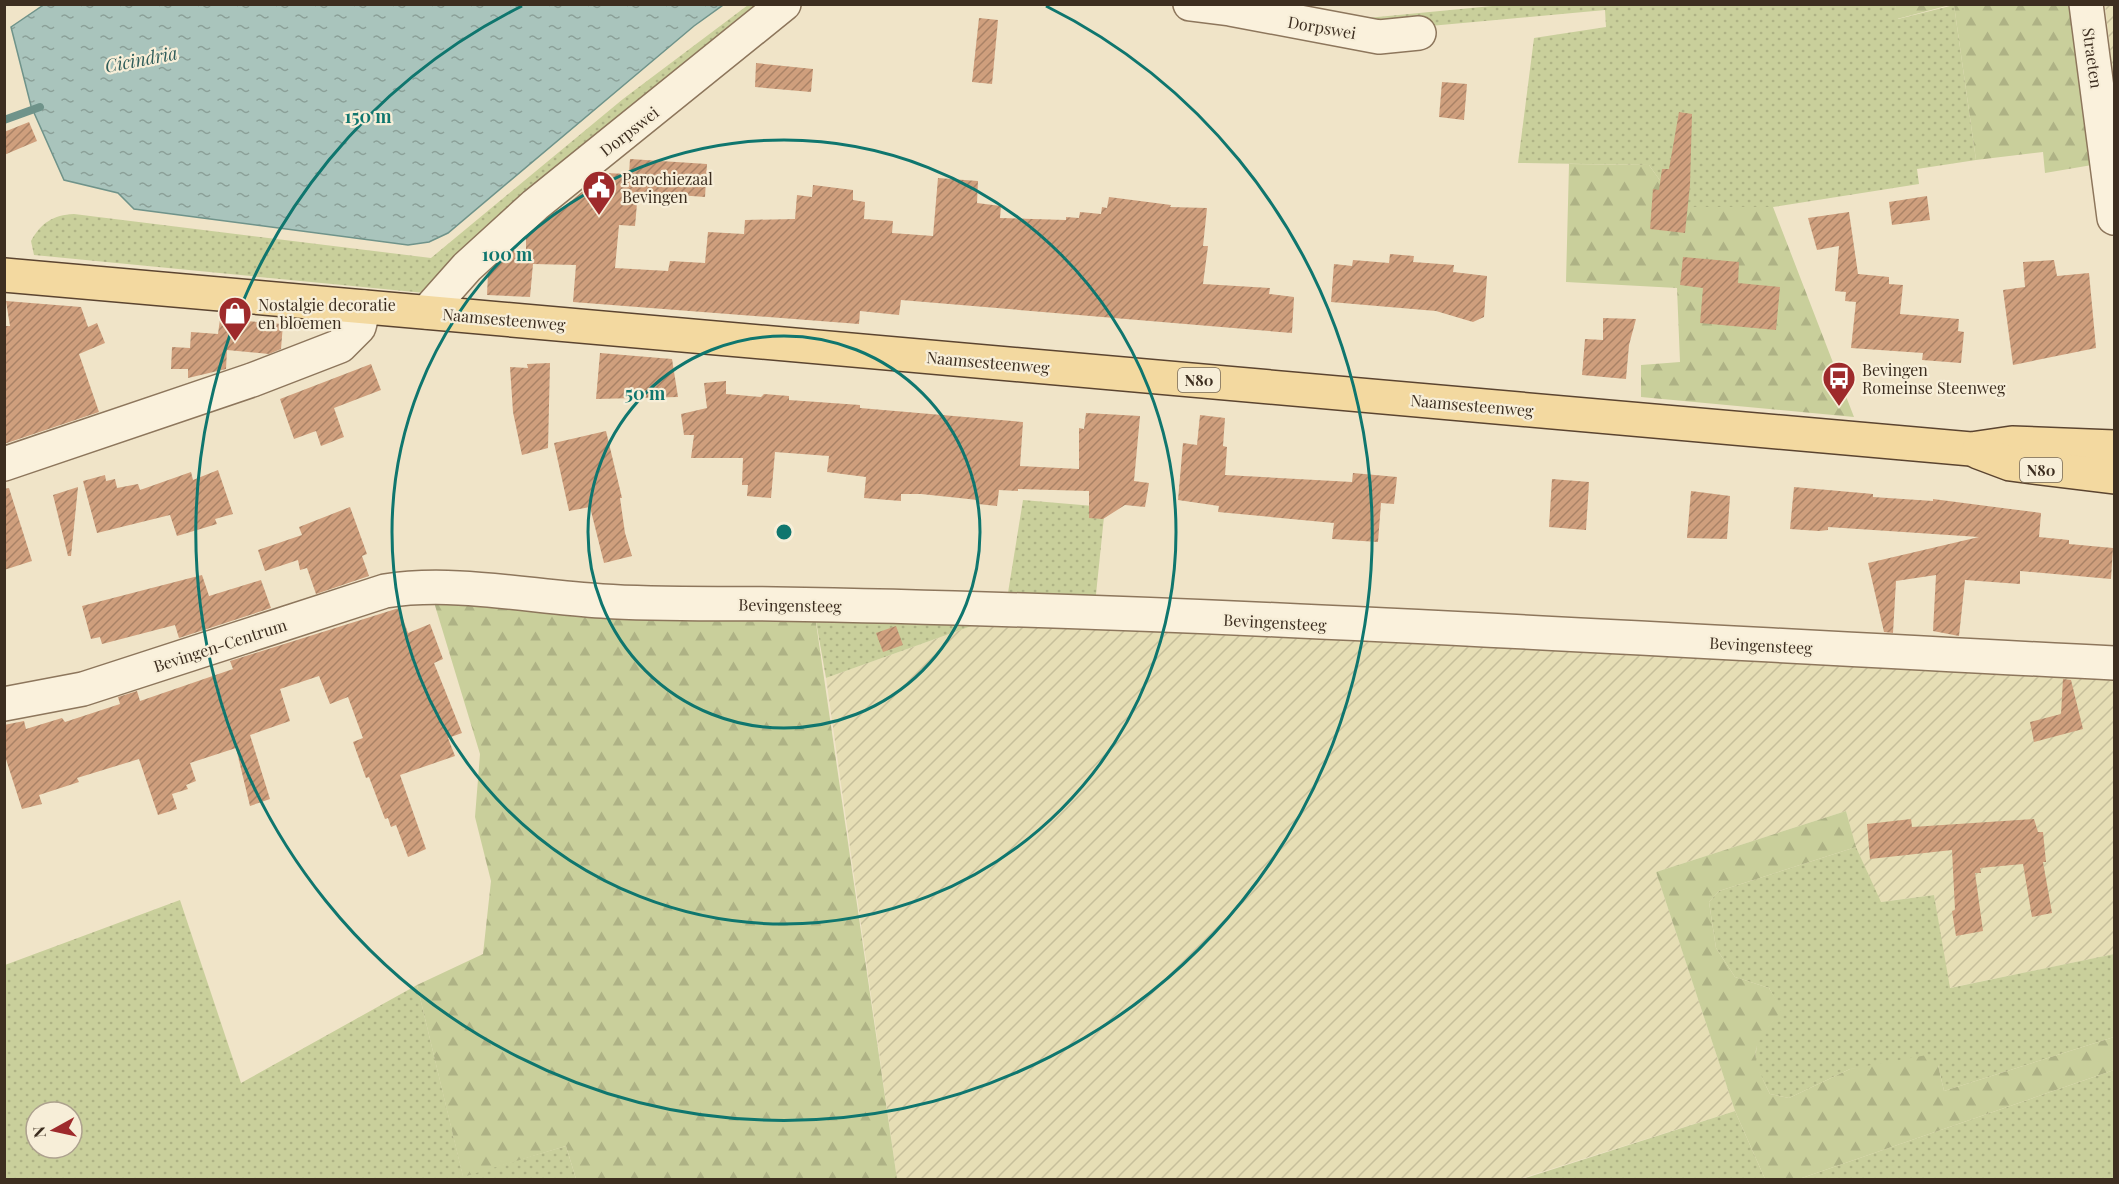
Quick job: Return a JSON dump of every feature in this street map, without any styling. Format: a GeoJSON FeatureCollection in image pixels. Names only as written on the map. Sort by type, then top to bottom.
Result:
{"type":"FeatureCollection","features":[{"type":"Feature","properties":{"kind":"main road","name":"Naamsesteenweg"},"geometry":{"type":"LineString","coordinates":[[4,274],[1971,449],[2012,443],[2115,447]]}},
{"type":"Feature","properties":{"kind":"main road","name":"Naamsesteenweg"},"geometry":{"type":"LineString","coordinates":[[1971,449],[2010,464],[2115,477]]}},
{"type":"Feature","properties":{"kind":"street","name":"Dorpswei"},"geometry":{"type":"LineString","coordinates":[[427,312],[467,267],[535,205],[784,4]]}},
{"type":"Feature","properties":{"kind":"street","name":"Dorpswei"},"geometry":{"type":"LineString","coordinates":[[1190,4],[1230,9],[1379,37],[1419,33]]}},
{"type":"Feature","properties":{"kind":"street","name":"Straeten"},"geometry":{"type":"LineString","coordinates":[[2086,4],[2115,218]]}},
{"type":"Feature","properties":{"kind":"street"},"geometry":{"type":"LineString","coordinates":[[4,464],[252,380],[340,346],[359,327],[364,307]]}},
{"type":"Feature","properties":{"kind":"street","name":"Bevingensteeg"},"geometry":{"type":"LineString","coordinates":[[436,588],[607,602],[914,606],[2115,663]]}},
{"type":"Feature","properties":{"kind":"street","name":"Bevingen-Centrum"},"geometry":{"type":"LineString","coordinates":[[4,704],[84,689],[385,591],[436,588]]}},
{"type":"Feature","properties":{"kind":"shaded area"},"geometry":{"type":"Polygon","coordinates":[[[2105,5],[2114,5],[2114,83],[2105,5]]]}},
{"type":"Feature","properties":{"kind":"shaded area"},"geometry":{"type":"Polygon","coordinates":[[[980,623],[2114,669],[2114,954],[1949,988],[1934,895],[1880,902],[1856,847],[1846,811],[1656,872],[1735,1111],[1519,1179],[897,1179],[826,678],[980,623]]]}},
{"type":"Feature","properties":{"kind":"green space"},"geometry":{"type":"Polygon","coordinates":[[[1513,4],[1895,4],[1898,19],[1954,5],[1976,160],[1917,169],[1919,184],[1773,207],[1679,207],[1649,165],[1518,163],[1534,38],[1606,27],[1605,10],[1364,32],[1232,5],[1301,5],[1367,18],[1513,4]]]}},
{"type":"Feature","properties":{"kind":"green space"},"geometry":{"type":"Polygon","coordinates":[[[1895,4],[1950,5],[1897,19],[1895,4]]]}},
{"type":"Feature","properties":{"kind":"green space"},"geometry":{"type":"Polygon","coordinates":[[[748,5],[769,5],[425,293],[34,255],[31,241],[39,229],[54,218],[74,214],[431,258],[623,99],[748,5]]]}},
{"type":"Feature","properties":{"kind":"green space"},"geometry":{"type":"Polygon","coordinates":[[[1954,5],[2072,5],[2092,165],[2045,173],[2043,152],[1976,160],[1954,5]]]}},
{"type":"Feature","properties":{"kind":"green space"},"geometry":{"type":"Polygon","coordinates":[[[1569,164],[1649,165],[1679,207],[1773,207],[1854,417],[1641,397],[1641,365],[1680,362],[1677,288],[1566,282],[1569,164]]]}},
{"type":"Feature","properties":{"kind":"green space"},"geometry":{"type":"Polygon","coordinates":[[[1023,500],[1105,507],[1095,604],[1007,599],[1023,500]]]}},
{"type":"Feature","properties":{"kind":"green space"},"geometry":{"type":"Polygon","coordinates":[[[433,599],[815,616],[897,1179],[576,1179],[566,1146],[463,1177],[417,985],[483,954],[491,881],[475,817],[480,754],[433,599]]]}},
{"type":"Feature","properties":{"kind":"green space"},"geometry":{"type":"Polygon","coordinates":[[[815,616],[980,623],[826,678],[815,616]]]}},
{"type":"Feature","properties":{"kind":"green space"},"geometry":{"type":"Polygon","coordinates":[[[1846,811],[1856,847],[1719,891],[1709,902],[1716,948],[1735,977],[1769,988],[1782,1010],[1764,1033],[1756,1049],[1758,1067],[1770,1094],[1789,1098],[1850,1069],[1927,1055],[1938,1065],[1944,1091],[2114,1037],[2114,1070],[1799,1179],[1765,1179],[1735,1111],[1656,872],[1846,811]]]}},
{"type":"Feature","properties":{"kind":"green space"},"geometry":{"type":"Polygon","coordinates":[[[1856,847],[1881,902],[1934,895],[1950,988],[2114,954],[2114,1037],[1944,1091],[1938,1065],[1850,1069],[1789,1098],[1770,1094],[1755,1064],[1757,1041],[1781,1010],[1769,988],[1735,977],[1716,948],[1709,902],[1719,891],[1856,847]]]}},
{"type":"Feature","properties":{"kind":"green space"},"geometry":{"type":"Polygon","coordinates":[[[180,900],[241,1083],[417,985],[463,1176],[566,1146],[576,1179],[5,1180],[5,965],[180,900]]]}},
{"type":"Feature","properties":{"kind":"green space"},"geometry":{"type":"Polygon","coordinates":[[[2114,1070],[2114,1179],[1799,1179],[2114,1070]]]}},
{"type":"Feature","properties":{"kind":"green space"},"geometry":{"type":"Polygon","coordinates":[[[1735,1111],[1765,1179],[1519,1180],[1735,1111]]]}},
{"type":"Feature","properties":{"kind":"water"},"geometry":{"type":"Polygon","coordinates":[[[45,4],[723,5],[694,26],[448,233],[429,242],[408,245],[134,209],[118,193],[64,180],[31,106],[11,27],[45,4]]]}},
{"type":"Feature","properties":{"kind":"building"},"geometry":{"type":"Polygon","coordinates":[[[979,18],[998,20],[992,84],[972,82],[979,18]]]}},
{"type":"Feature","properties":{"kind":"building"},"geometry":{"type":"Polygon","coordinates":[[[756,63],[813,69],[811,92],[755,87],[756,63]]]}},
{"type":"Feature","properties":{"kind":"building"},"geometry":{"type":"Polygon","coordinates":[[[1442,82],[1467,84],[1464,120],[1439,117],[1442,82]]]}},
{"type":"Feature","properties":{"kind":"building"},"geometry":{"type":"Polygon","coordinates":[[[1679,112],[1692,114],[1690,185],[1685,233],[1650,229],[1653,189],[1659,190],[1662,169],[1669,169],[1679,112]]]}},
{"type":"Feature","properties":{"kind":"building"},"geometry":{"type":"Polygon","coordinates":[[[29,122],[37,141],[4,155],[4,132],[29,122]]]}},
{"type":"Feature","properties":{"kind":"building"},"geometry":{"type":"Polygon","coordinates":[[[630,159],[707,164],[705,197],[638,192],[635,226],[619,225],[615,268],[668,271],[670,261],[705,263],[708,232],[744,234],[745,220],[795,219],[797,195],[812,197],[813,185],[853,190],[853,200],[865,202],[864,219],[893,221],[892,233],[933,236],[938,178],[978,181],[977,203],[1001,206],[1000,218],[1066,220],[1066,217],[1079,218],[1080,212],[1101,214],[1102,207],[1107,208],[1109,197],[1171,205],[1170,207],[1207,208],[1203,246],[1208,246],[1203,284],[1270,288],[1269,294],[1294,297],[1292,333],[901,300],[899,315],[860,311],[859,324],[573,302],[576,265],[533,264],[530,297],[487,295],[488,273],[515,249],[526,250],[526,238],[605,173],[629,174],[630,159]]]}},
{"type":"Feature","properties":{"kind":"building"},"geometry":{"type":"Polygon","coordinates":[[[1927,196],[1930,220],[1892,225],[1889,202],[1927,196]]]}},
{"type":"Feature","properties":{"kind":"building"},"geometry":{"type":"Polygon","coordinates":[[[1849,212],[1858,274],[1889,277],[1889,284],[1903,285],[1900,314],[1959,319],[1958,331],[1964,332],[1961,363],[1922,360],[1923,353],[1851,348],[1856,302],[1845,301],[1846,292],[1835,291],[1839,246],[1817,250],[1808,218],[1849,212]]]}},
{"type":"Feature","properties":{"kind":"building"},"geometry":{"type":"Polygon","coordinates":[[[1390,254],[1414,256],[1413,262],[1454,265],[1453,272],[1487,276],[1484,317],[1473,322],[1436,311],[1331,302],[1334,264],[1352,266],[1353,260],[1389,263],[1390,254]]]}},
{"type":"Feature","properties":{"kind":"building"},"geometry":{"type":"Polygon","coordinates":[[[1683,257],[1739,262],[1738,283],[1780,287],[1776,330],[1700,323],[1703,288],[1680,285],[1683,257]]]}},
{"type":"Feature","properties":{"kind":"building"},"geometry":{"type":"Polygon","coordinates":[[[2054,260],[2057,276],[2089,273],[2096,348],[2013,365],[2003,290],[2025,287],[2023,262],[2054,260]]]}},
{"type":"Feature","properties":{"kind":"building"},"geometry":{"type":"Polygon","coordinates":[[[6,301],[81,307],[88,327],[97,323],[105,343],[79,354],[99,412],[4,444],[4,326],[10,326],[6,301]]]}},
{"type":"Feature","properties":{"kind":"building"},"geometry":{"type":"Polygon","coordinates":[[[1603,318],[1636,319],[1629,345],[1626,379],[1582,375],[1585,339],[1603,340],[1603,318]]]}},
{"type":"Feature","properties":{"kind":"building","name":"Nostalgie decoratie en bloemen"},"geometry":{"type":"Polygon","coordinates":[[[220,319],[283,324],[281,349],[269,354],[227,350],[226,369],[188,378],[188,369],[171,369],[172,347],[190,348],[191,332],[218,334],[220,319]]]}},
{"type":"Feature","properties":{"kind":"building"},"geometry":{"type":"Polygon","coordinates":[[[600,353],[672,359],[678,397],[596,399],[600,353]]]}},
{"type":"Feature","properties":{"kind":"building"},"geometry":{"type":"Polygon","coordinates":[[[550,363],[548,448],[522,455],[513,412],[510,367],[528,368],[527,364],[550,363]]]}},
{"type":"Feature","properties":{"kind":"building"},"geometry":{"type":"Polygon","coordinates":[[[371,364],[381,390],[334,408],[344,437],[321,446],[316,431],[294,439],[280,399],[371,364]]]}},
{"type":"Feature","properties":{"kind":"building"},"geometry":{"type":"Polygon","coordinates":[[[726,381],[726,394],[761,397],[764,394],[789,396],[789,400],[860,405],[860,408],[1023,422],[1020,466],[1079,469],[1079,428],[1084,429],[1086,413],[1140,416],[1134,481],[1149,483],[1145,507],[1125,505],[1103,519],[1089,518],[1089,491],[999,490],[997,506],[978,504],[978,500],[921,494],[901,494],[901,501],[864,498],[866,477],[827,472],[829,456],[775,452],[771,498],[747,496],[748,485],[742,485],[743,458],[691,458],[694,435],[684,435],[681,414],[707,408],[704,383],[726,381]]]}},
{"type":"Feature","properties":{"kind":"building"},"geometry":{"type":"Polygon","coordinates":[[[1200,415],[1225,418],[1223,446],[1227,447],[1225,475],[1352,482],[1353,473],[1397,477],[1394,504],[1381,503],[1378,542],[1332,539],[1334,523],[1218,512],[1219,506],[1178,500],[1183,443],[1197,445],[1200,415]]]}},
{"type":"Feature","properties":{"kind":"building"},"geometry":{"type":"Polygon","coordinates":[[[606,431],[622,498],[620,498],[625,533],[632,556],[604,563],[590,507],[569,511],[554,443],[606,431]]]}},
{"type":"Feature","properties":{"kind":"building"},"geometry":{"type":"Polygon","coordinates":[[[218,470],[233,514],[215,519],[217,524],[177,536],[170,515],[97,533],[83,481],[105,475],[106,481],[115,479],[117,488],[138,484],[140,490],[191,472],[193,480],[218,470]]]}},
{"type":"Feature","properties":{"kind":"building"},"geometry":{"type":"Polygon","coordinates":[[[1552,479],[1589,482],[1586,530],[1549,527],[1552,479]]]}},
{"type":"Feature","properties":{"kind":"building"},"geometry":{"type":"Polygon","coordinates":[[[78,487],[71,556],[68,556],[53,495],[78,487]]]}},
{"type":"Feature","properties":{"kind":"building"},"geometry":{"type":"Polygon","coordinates":[[[1794,487],[1873,494],[1873,497],[1933,501],[1933,499],[2041,513],[2039,537],[2069,540],[2069,544],[2113,548],[2111,579],[2020,571],[2020,584],[1965,580],[1959,636],[1933,631],[1936,575],[1896,581],[1893,633],[1884,632],[1868,563],[1979,537],[1828,527],[1828,530],[1819,531],[1790,529],[1794,487]]]}},
{"type":"Feature","properties":{"kind":"building"},"geometry":{"type":"Polygon","coordinates":[[[9,488],[32,561],[4,570],[4,489],[9,488]]]}},
{"type":"Feature","properties":{"kind":"building"},"geometry":{"type":"Polygon","coordinates":[[[1691,491],[1730,496],[1727,539],[1687,538],[1691,491]]]}},
{"type":"Feature","properties":{"kind":"building"},"geometry":{"type":"Polygon","coordinates":[[[350,507],[367,554],[362,556],[369,576],[316,594],[307,568],[300,570],[298,560],[265,571],[258,550],[302,535],[299,527],[350,507]]]}},
{"type":"Feature","properties":{"kind":"building"},"geometry":{"type":"Polygon","coordinates":[[[202,575],[209,596],[261,580],[271,608],[179,638],[175,625],[102,644],[100,637],[91,639],[82,606],[202,575]]]}},
{"type":"Feature","properties":{"kind":"building"},"geometry":{"type":"Polygon","coordinates":[[[399,608],[408,633],[430,624],[443,659],[434,663],[462,733],[448,738],[455,756],[400,775],[426,849],[408,857],[396,825],[391,827],[388,818],[385,819],[369,777],[366,778],[353,742],[363,738],[348,697],[330,704],[319,676],[280,689],[290,721],[250,735],[270,799],[250,806],[236,748],[190,763],[196,781],[186,785],[188,789],[172,794],[177,809],[158,815],[139,759],[77,778],[79,782],[39,795],[42,804],[22,809],[4,753],[4,725],[24,721],[26,729],[62,718],[65,722],[120,704],[118,697],[137,691],[140,701],[233,669],[230,661],[399,608]]]}},
{"type":"Feature","properties":{"kind":"building"},"geometry":{"type":"Polygon","coordinates":[[[896,626],[903,645],[883,652],[876,633],[896,626]]]}},
{"type":"Feature","properties":{"kind":"building"},"geometry":{"type":"Polygon","coordinates":[[[2063,679],[2071,680],[2083,729],[2034,742],[2030,722],[2061,714],[2063,679]]]}},
{"type":"Feature","properties":{"kind":"building"},"geometry":{"type":"Polygon","coordinates":[[[1911,819],[1912,827],[2034,819],[2038,832],[2043,832],[2046,862],[2043,862],[2052,913],[2032,917],[2023,864],[1980,868],[1981,873],[1975,873],[1983,931],[1956,936],[1952,911],[1955,910],[1952,850],[1870,859],[1867,824],[1911,819]]]}},
{"type":"Feature","properties":{"kind":"waterway","name":"Cicindria"},"geometry":{"type":"LineString","coordinates":[[4,120],[40,107]]}},
{"type":"Feature","properties":{"kind":"place","name":"Parochiezaal Bevingen"},"geometry":{"type":"Point","coordinates":[599,216]}},
{"type":"Feature","properties":{"kind":"place","name":"Nostalgie decoratie en bloemen"},"geometry":{"type":"Point","coordinates":[235,342]}},
{"type":"Feature","properties":{"kind":"place","name":"Bevingen Romeinse Steenweg"},"geometry":{"type":"Point","coordinates":[1839,407]}}]}
